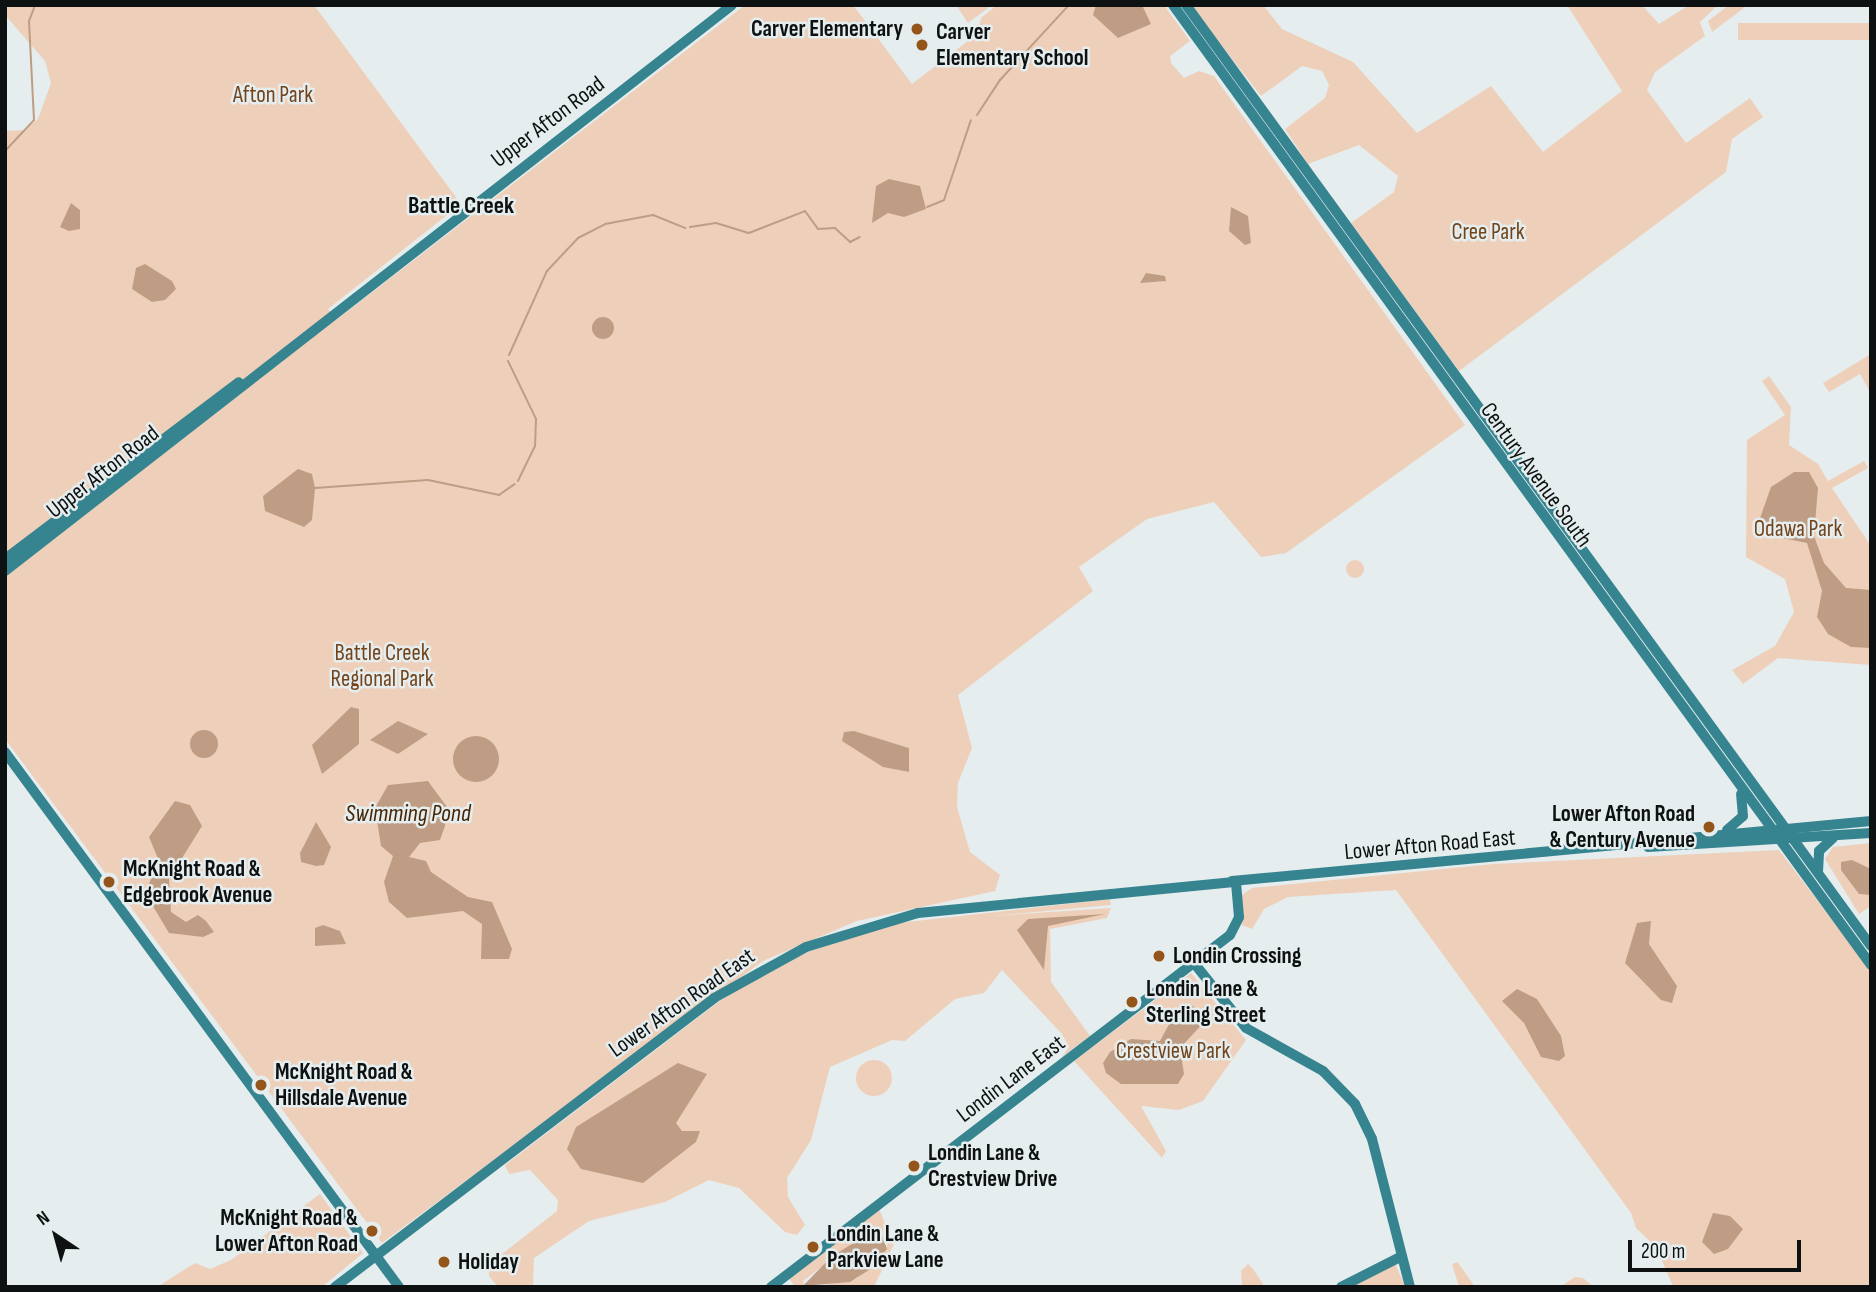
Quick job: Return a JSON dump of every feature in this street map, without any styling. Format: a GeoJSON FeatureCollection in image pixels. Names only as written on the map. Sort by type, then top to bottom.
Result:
{"type":"FeatureCollection","features":[{"type":"Feature","properties":{"kind":"main road","name":"Upper Afton Road"},"geometry":{"type":"LineString","coordinates":[[5,571],[732,5]]}},
{"type":"Feature","properties":{"kind":"main road","name":"Century Avenue South"},"geometry":{"type":"LineString","coordinates":[[1172,5],[1871,965]]}},
{"type":"Feature","properties":{"kind":"main road","name":"Century Avenue South"},"geometry":{"type":"LineString","coordinates":[[1186,5],[1871,946]]}},
{"type":"Feature","properties":{"kind":"main road","name":"Upper Afton Road"},"geometry":{"type":"LineString","coordinates":[[5,559],[255,374]]}},
{"type":"Feature","properties":{"kind":"main road"},"geometry":{"type":"LineString","coordinates":[[5,752],[399,1287]]}},
{"type":"Feature","properties":{"kind":"main road"},"geometry":{"type":"LineString","coordinates":[[1723,832],[1745,811],[1735,781]]}},
{"type":"Feature","properties":{"kind":"main road","name":"Lower Afton Road East"},"geometry":{"type":"LineString","coordinates":[[335,1287],[703,1006],[791,953],[907,915],[1626,846],[1723,832],[1871,821]]}},
{"type":"Feature","properties":{"kind":"main road","name":"Lower Afton Road East"},"geometry":{"type":"LineString","coordinates":[[1626,846],[1779,840],[1871,833]]}},
{"type":"Feature","properties":{"kind":"main road"},"geometry":{"type":"LineString","coordinates":[[1819,876],[1819,849],[1837,836]]}},
{"type":"Feature","properties":{"kind":"main road","name":"Londin Lane East"},"geometry":{"type":"LineString","coordinates":[[771,1287],[1236,928],[1236,882]]}},
{"type":"Feature","properties":{"kind":"main road"},"geometry":{"type":"LineString","coordinates":[[1194,963],[1246,1028],[1320,1069],[1353,1102],[1372,1139],[1410,1287]]}},
{"type":"Feature","properties":{"kind":"main road"},"geometry":{"type":"LineString","coordinates":[[1341,1287],[1402,1256]]}},
{"type":"Feature","properties":{"kind":"green space","name":"Battle Creek Regional Park"},"geometry":{"type":"Polygon","coordinates":[[[5,5],[314,5],[461,204],[328,309],[336,320],[745,5],[853,5],[912,84],[977,34],[981,18],[997,5],[1164,5],[1190,41],[1170,56],[1171,63],[1184,78],[1199,71],[1214,76],[1465,425],[1286,553],[1261,557],[1214,502],[1147,519],[1079,567],[1093,591],[958,695],[972,748],[958,783],[957,807],[970,852],[1000,875],[995,891],[857,921],[763,961],[382,1243],[5,739],[5,131],[24,130],[38,119],[51,83],[45,61],[5,15],[5,5]],[[860,733],[890,768],[909,772],[909,748],[860,733]]]}},
{"type":"Feature","properties":{"kind":"green space"},"geometry":{"type":"Polygon","coordinates":[[[956,5],[992,5],[968,23],[956,5]]]}},
{"type":"Feature","properties":{"kind":"green space","name":"Cree Park"},"geometry":{"type":"Polygon","coordinates":[[[1190,5],[1263,5],[1282,29],[1353,62],[1417,133],[1491,86],[1543,152],[1622,91],[1567,5],[1642,5],[1659,24],[1689,5],[1718,5],[1700,22],[1705,36],[1655,72],[1647,90],[1686,143],[1750,98],[1763,117],[1732,139],[1726,172],[1459,371],[1351,223],[1394,192],[1398,176],[1359,145],[1308,164],[1285,129],[1325,98],[1329,85],[1322,71],[1302,66],[1261,96],[1190,5]]]}},
{"type":"Feature","properties":{"kind":"green space"},"geometry":{"type":"Polygon","coordinates":[[[1729,5],[1748,5],[1712,32],[1708,21],[1729,5]]]}},
{"type":"Feature","properties":{"kind":"green space"},"geometry":{"type":"Polygon","coordinates":[[[1738,23],[1871,23],[1871,40],[1738,40],[1738,23]]]}},
{"type":"Feature","properties":{"kind":"green space"},"geometry":{"type":"Polygon","coordinates":[[[1871,354],[1871,394],[1860,374],[1829,392],[1823,383],[1871,354]]]}},
{"type":"Feature","properties":{"kind":"green space","name":"Odawa Park"},"geometry":{"type":"Polygon","coordinates":[[[1769,376],[1791,407],[1789,445],[1818,464],[1828,481],[1864,461],[1868,468],[1832,488],[1871,546],[1871,665],[1778,658],[1743,684],[1732,670],[1775,646],[1794,612],[1785,579],[1746,557],[1747,440],[1785,415],[1762,381],[1769,376]]]}},
{"type":"Feature","properties":{"kind":"green space"},"geometry":{"type":"Polygon","coordinates":[[[1355,560],[1363,565],[1364,569],[1359,577],[1355,578],[1347,573],[1346,569],[1351,561],[1355,560]]]}},
{"type":"Feature","properties":{"kind":"green space"},"geometry":{"type":"Polygon","coordinates":[[[1871,843],[1871,906],[1859,914],[1825,859],[1833,847],[1871,843]]]}},
{"type":"Feature","properties":{"kind":"green space"},"geometry":{"type":"Polygon","coordinates":[[[1779,850],[1871,971],[1871,1287],[1673,1286],[1656,1247],[1636,1228],[1631,1213],[1396,890],[1288,897],[1264,909],[1252,929],[1242,925],[1242,895],[1252,888],[1493,864],[1779,850]]]}},
{"type":"Feature","properties":{"kind":"green space"},"geometry":{"type":"Polygon","coordinates":[[[1110,899],[1111,905],[991,916],[1111,908],[1107,918],[1050,929],[1051,982],[1090,1036],[1062,1057],[1069,1047],[1062,1034],[1002,970],[984,993],[955,999],[905,1041],[892,1040],[830,1067],[811,1140],[787,1178],[788,1197],[805,1225],[797,1235],[785,1232],[739,1188],[709,1180],[665,1202],[589,1221],[534,1258],[533,1287],[498,1287],[489,1276],[489,1264],[557,1211],[558,1200],[530,1170],[509,1174],[505,1165],[725,997],[802,954],[889,924],[1110,899]]]}},
{"type":"Feature","properties":{"kind":"green space","name":"Crestview Park"},"geometry":{"type":"Polygon","coordinates":[[[1191,973],[1246,1040],[1203,1101],[1179,1110],[1141,1106],[1166,1151],[1162,1158],[1074,1061],[1191,973]]]}},
{"type":"Feature","properties":{"kind":"green space"},"geometry":{"type":"Polygon","coordinates":[[[874,1060],[887,1065],[892,1078],[887,1091],[874,1096],[861,1091],[856,1078],[861,1065],[874,1060]]]}},
{"type":"Feature","properties":{"kind":"green space"},"geometry":{"type":"Polygon","coordinates":[[[320,1194],[363,1253],[322,1287],[157,1287],[195,1263],[210,1269],[231,1260],[320,1194]]]}},
{"type":"Feature","properties":{"kind":"green space"},"geometry":{"type":"Polygon","coordinates":[[[879,1209],[894,1244],[874,1287],[813,1287],[856,1279],[882,1258],[888,1242],[874,1227],[803,1281],[805,1287],[795,1287],[789,1278],[879,1209]]]}},
{"type":"Feature","properties":{"kind":"green space"},"geometry":{"type":"Polygon","coordinates":[[[1458,1262],[1475,1287],[1459,1287],[1452,1264],[1458,1262]]]}},
{"type":"Feature","properties":{"kind":"green space"},"geometry":{"type":"Polygon","coordinates":[[[1395,1263],[1405,1287],[1348,1287],[1395,1263]]]}},
{"type":"Feature","properties":{"kind":"green space"},"geometry":{"type":"Polygon","coordinates":[[[1248,1264],[1265,1287],[1242,1287],[1241,1271],[1248,1264]]]}},
{"type":"Feature","properties":{"kind":"green space"},"geometry":{"type":"Polygon","coordinates":[[[1575,1277],[1583,1278],[1594,1287],[1560,1287],[1575,1277]]]}},
{"type":"Feature","properties":{"kind":"water"},"geometry":{"type":"Polygon","coordinates":[[[1096,5],[1142,5],[1151,24],[1118,38],[1093,15],[1096,5]]]}},
{"type":"Feature","properties":{"kind":"water"},"geometry":{"type":"Polygon","coordinates":[[[889,179],[920,186],[926,209],[904,217],[888,213],[872,223],[876,186],[889,179]]]}},
{"type":"Feature","properties":{"kind":"water"},"geometry":{"type":"Polygon","coordinates":[[[71,203],[80,210],[80,229],[69,231],[60,227],[71,203]]]}},
{"type":"Feature","properties":{"kind":"water"},"geometry":{"type":"Polygon","coordinates":[[[1231,207],[1248,216],[1251,243],[1245,245],[1229,231],[1231,207]]]}},
{"type":"Feature","properties":{"kind":"water"},"geometry":{"type":"Polygon","coordinates":[[[145,264],[172,281],[176,289],[165,300],[152,302],[132,289],[136,268],[145,264]]]}},
{"type":"Feature","properties":{"kind":"water"},"geometry":{"type":"Polygon","coordinates":[[[1146,273],[1165,276],[1166,281],[1140,283],[1146,273]]]}},
{"type":"Feature","properties":{"kind":"water"},"geometry":{"type":"Polygon","coordinates":[[[603,317],[611,320],[614,328],[611,336],[603,339],[595,336],[592,328],[595,320],[603,317]]]}},
{"type":"Feature","properties":{"kind":"water"},"geometry":{"type":"Polygon","coordinates":[[[298,469],[312,474],[315,488],[312,520],[304,527],[265,511],[263,496],[298,469]]]}},
{"type":"Feature","properties":{"kind":"water"},"geometry":{"type":"Polygon","coordinates":[[[1794,472],[1809,472],[1818,488],[1814,536],[1824,563],[1846,588],[1871,590],[1871,648],[1851,647],[1828,634],[1817,617],[1822,591],[1807,543],[1782,538],[1759,521],[1771,487],[1794,472]]]}},
{"type":"Feature","properties":{"kind":"water"},"geometry":{"type":"Polygon","coordinates":[[[351,707],[359,709],[359,744],[322,774],[312,745],[351,707]]]}},
{"type":"Feature","properties":{"kind":"water"},"geometry":{"type":"Polygon","coordinates":[[[398,721],[428,734],[398,754],[370,740],[398,721]]]}},
{"type":"Feature","properties":{"kind":"water"},"geometry":{"type":"Polygon","coordinates":[[[204,730],[214,734],[218,744],[214,754],[204,758],[194,754],[190,744],[194,734],[204,730]]]}},
{"type":"Feature","properties":{"kind":"water"},"geometry":{"type":"Polygon","coordinates":[[[854,731],[909,748],[909,772],[883,767],[842,741],[844,732],[854,731]]]}},
{"type":"Feature","properties":{"kind":"water"},"geometry":{"type":"Polygon","coordinates":[[[476,736],[492,743],[499,759],[492,775],[476,782],[460,775],[453,759],[460,743],[476,736]]]}},
{"type":"Feature","properties":{"kind":"water","name":"Swimming Pond"},"geometry":{"type":"Polygon","coordinates":[[[428,781],[447,807],[445,826],[440,840],[420,843],[409,857],[426,861],[431,872],[468,897],[492,902],[512,949],[509,959],[481,959],[482,924],[463,911],[407,918],[389,902],[384,882],[393,856],[381,846],[375,808],[388,785],[428,781]]]}},
{"type":"Feature","properties":{"kind":"water"},"geometry":{"type":"Polygon","coordinates":[[[175,801],[190,805],[202,826],[169,879],[171,912],[186,922],[198,915],[206,921],[214,932],[203,937],[169,933],[145,893],[159,861],[149,837],[175,801]]]}},
{"type":"Feature","properties":{"kind":"water"},"geometry":{"type":"Polygon","coordinates":[[[316,822],[331,847],[324,865],[316,866],[301,862],[300,853],[316,822]]]}},
{"type":"Feature","properties":{"kind":"water"},"geometry":{"type":"Polygon","coordinates":[[[1852,860],[1871,869],[1870,895],[1859,894],[1841,870],[1841,862],[1852,860]]]}},
{"type":"Feature","properties":{"kind":"water"},"geometry":{"type":"Polygon","coordinates":[[[1105,914],[1048,926],[1044,970],[1017,930],[1028,919],[1105,914]]]}},
{"type":"Feature","properties":{"kind":"water"},"geometry":{"type":"Polygon","coordinates":[[[1651,921],[1649,944],[1677,986],[1672,1003],[1661,1000],[1625,963],[1637,923],[1651,921]]]}},
{"type":"Feature","properties":{"kind":"water"},"geometry":{"type":"Polygon","coordinates":[[[323,925],[340,931],[346,944],[315,946],[315,928],[323,925]]]}},
{"type":"Feature","properties":{"kind":"water"},"geometry":{"type":"Polygon","coordinates":[[[1517,989],[1537,999],[1561,1036],[1565,1056],[1559,1061],[1541,1057],[1524,1023],[1502,1001],[1517,989]]]}},
{"type":"Feature","properties":{"kind":"water"},"geometry":{"type":"Polygon","coordinates":[[[1190,1004],[1208,1018],[1180,1048],[1184,1074],[1178,1084],[1121,1084],[1106,1073],[1103,1063],[1110,1052],[1131,1039],[1160,1041],[1174,1015],[1190,1004]]]}},
{"type":"Feature","properties":{"kind":"water"},"geometry":{"type":"Polygon","coordinates":[[[678,1063],[707,1074],[676,1123],[682,1131],[700,1131],[696,1142],[643,1183],[581,1169],[567,1149],[576,1127],[678,1063]]]}},
{"type":"Feature","properties":{"kind":"water"},"geometry":{"type":"Polygon","coordinates":[[[1713,1213],[1730,1216],[1743,1229],[1728,1249],[1714,1254],[1702,1242],[1713,1213]]]}},
{"type":"Feature","properties":{"kind":"water"},"geometry":{"type":"Polygon","coordinates":[[[879,1227],[887,1249],[869,1270],[850,1282],[803,1286],[831,1257],[879,1227]]]}},
{"type":"Feature","properties":{"kind":"waterway","name":"Battle Creek"},"geometry":{"type":"LineString","coordinates":[[5,151],[34,120],[29,21],[35,5]]}},
{"type":"Feature","properties":{"kind":"waterway"},"geometry":{"type":"LineString","coordinates":[[977,115],[1000,80],[1069,5]]}},
{"type":"Feature","properties":{"kind":"waterway"},"geometry":{"type":"LineString","coordinates":[[927,207],[944,200],[971,120]]}},
{"type":"Feature","properties":{"kind":"waterway"},"geometry":{"type":"LineString","coordinates":[[690,227],[716,223],[749,233],[805,211],[818,229],[835,228],[850,242],[860,237]]}},
{"type":"Feature","properties":{"kind":"waterway"},"geometry":{"type":"LineString","coordinates":[[509,355],[547,271],[578,238],[605,224],[653,215],[686,228]]}},
{"type":"Feature","properties":{"kind":"waterway"},"geometry":{"type":"LineString","coordinates":[[508,361],[536,419],[535,446],[518,481]]}},
{"type":"Feature","properties":{"kind":"waterway"},"geometry":{"type":"LineString","coordinates":[[315,488],[428,480],[499,495],[515,484]]}},
{"type":"Feature","properties":{"kind":"place","name":"Carver Elementary"},"geometry":{"type":"Point","coordinates":[917,29]}},
{"type":"Feature","properties":{"kind":"place","name":"Carver Elementary School"},"geometry":{"type":"Point","coordinates":[922,45]}},
{"type":"Feature","properties":{"kind":"place","name":"Lower Afton Road & Century Avenue"},"geometry":{"type":"Point","coordinates":[1709,827]}},
{"type":"Feature","properties":{"kind":"place","name":"McKnight Road & Edgebrook Avenue"},"geometry":{"type":"Point","coordinates":[109,882]}},
{"type":"Feature","properties":{"kind":"place","name":"Londin Crossing"},"geometry":{"type":"Point","coordinates":[1159,956]}},
{"type":"Feature","properties":{"kind":"place","name":"Londin Lane & Sterling Street"},"geometry":{"type":"Point","coordinates":[1132,1002]}},
{"type":"Feature","properties":{"kind":"place","name":"McKnight Road & Hillsdale Avenue"},"geometry":{"type":"Point","coordinates":[261,1085]}},
{"type":"Feature","properties":{"kind":"place","name":"Londin Lane & Crestview Drive"},"geometry":{"type":"Point","coordinates":[914,1166]}},
{"type":"Feature","properties":{"kind":"place","name":"McKnight Road & Lower Afton Road"},"geometry":{"type":"Point","coordinates":[372,1231]}},
{"type":"Feature","properties":{"kind":"place","name":"Londin Lane & Parkview Lane"},"geometry":{"type":"Point","coordinates":[813,1247]}},
{"type":"Feature","properties":{"kind":"place","name":"Holiday"},"geometry":{"type":"Point","coordinates":[444,1262]}},
{"type":"Feature","properties":{"kind":"district","name":"Battle Creek"},"geometry":{"type":"Point","coordinates":[461,206]}},
{"type":"Feature","properties":{"kind":"park label","name":"Afton Park"},"geometry":{"type":"Point","coordinates":[273,95]}}]}
